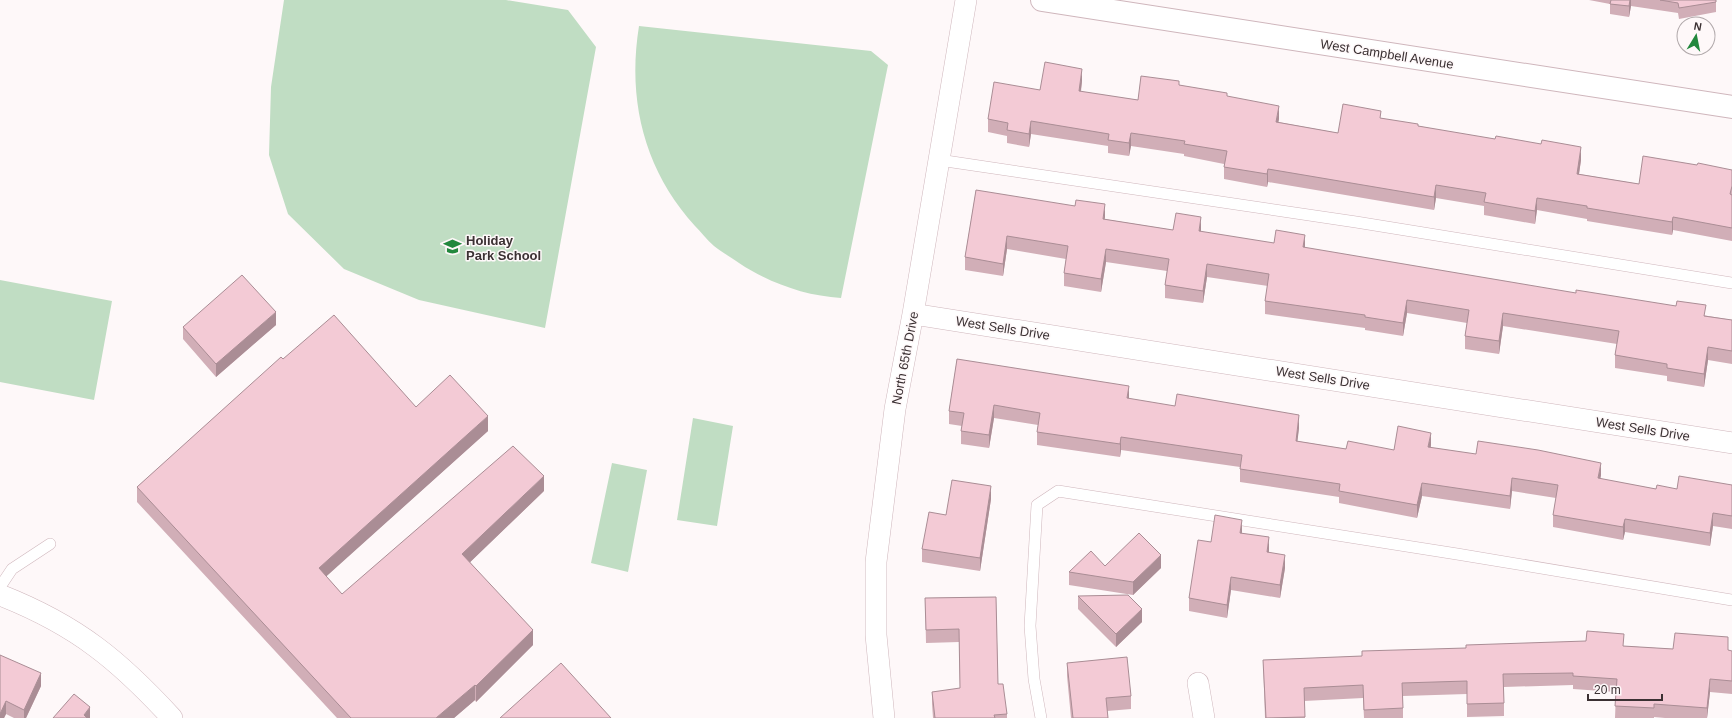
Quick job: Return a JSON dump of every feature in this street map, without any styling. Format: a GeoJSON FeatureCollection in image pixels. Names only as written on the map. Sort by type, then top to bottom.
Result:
{"type":"FeatureCollection","features":[{"type":"Feature","properties":{"kind":"street","name":"North 65th Drive"},"geometry":{"type":"LineString","coordinates":[[884,718],[876,635],[876,562],[894,409],[913,314],[966,0]]}},
{"type":"Feature","properties":{"kind":"street","name":"West Campbell Avenue"},"geometry":{"type":"LineString","coordinates":[[1042,0],[1732,107]]}},
{"type":"Feature","properties":{"kind":"street","name":"West Sells Drive"},"geometry":{"type":"LineString","coordinates":[[913,314],[1732,443]]}},
{"type":"Feature","properties":{"kind":"street"},"geometry":{"type":"LineString","coordinates":[[0,595],[51,619],[96,647],[125,672],[172,718]]}},
{"type":"Feature","properties":{"kind":"street"},"geometry":{"type":"LineString","coordinates":[[1198,683],[1204,718]]}},
{"type":"Feature","properties":{"kind":"lane"},"geometry":{"type":"LineString","coordinates":[[939,160],[1356,222],[1732,283]]}},
{"type":"Feature","properties":{"kind":"lane"},"geometry":{"type":"LineString","coordinates":[[1041,718],[1034,679],[1030,626],[1037,505],[1058,491],[1457,554],[1732,600]]}},
{"type":"Feature","properties":{"kind":"lane"},"geometry":{"type":"LineString","coordinates":[[0,587],[12,569],[50,544]]}},
{"type":"Feature","properties":{"kind":"green space"},"geometry":{"type":"Polygon","coordinates":[[[284,0],[506,0],[568,10],[596,47],[545,328],[419,300],[344,269],[288,214],[269,155],[271,87],[284,0]]]}},
{"type":"Feature","properties":{"kind":"green space"},"geometry":{"type":"Polygon","coordinates":[[[639,26],[871,51],[888,65],[841,298],[828,297],[801,291],[763,277],[714,246],[677,204],[663,182],[643,133],[638,107],[636,81],[636,54],[639,26]]]}},
{"type":"Feature","properties":{"kind":"green space"},"geometry":{"type":"Polygon","coordinates":[[[0,280],[112,301],[94,400],[0,382],[0,280]]]}},
{"type":"Feature","properties":{"kind":"green space"},"geometry":{"type":"Polygon","coordinates":[[[693,418],[733,426],[717,526],[677,520],[693,418]]]}},
{"type":"Feature","properties":{"kind":"green space"},"geometry":{"type":"Polygon","coordinates":[[[612,463],[647,470],[628,572],[591,563],[612,463]]]}},
{"type":"Feature","properties":{"kind":"building"},"geometry":{"type":"Polygon","coordinates":[[[1611,0],[1630,0],[1629,6],[1610,4],[1611,0]]]}},
{"type":"Feature","properties":{"kind":"building"},"geometry":{"type":"Polygon","coordinates":[[[1660,0],[1716,0],[1716,2],[1679,8],[1678,3],[1660,0]]]}},
{"type":"Feature","properties":{"kind":"building"},"geometry":{"type":"Polygon","coordinates":[[[1045,62],[1082,69],[1079,91],[1138,100],[1141,76],[1179,81],[1179,85],[1227,93],[1227,96],[1279,106],[1276,122],[1338,133],[1343,104],[1381,111],[1380,118],[1418,124],[1418,126],[1495,139],[1496,136],[1541,144],[1542,140],[1581,147],[1577,174],[1639,184],[1643,156],[1697,165],[1698,163],[1732,170],[1732,186],[1730,194],[1732,195],[1732,228],[1673,217],[1672,222],[1537,198],[1535,211],[1484,202],[1486,193],[1436,185],[1434,197],[1268,169],[1267,174],[1224,167],[1227,151],[1184,144],[1185,141],[1131,133],[1129,143],[1108,140],[1109,134],[1031,121],[1029,134],[1007,130],[1008,123],[988,119],[994,82],[1040,90],[1045,62]]]}},
{"type":"Feature","properties":{"kind":"building"},"geometry":{"type":"Polygon","coordinates":[[[976,190],[1075,206],[1076,200],[1105,204],[1103,219],[1173,230],[1176,213],[1201,217],[1199,231],[1274,243],[1276,230],[1305,235],[1303,247],[1576,293],[1576,290],[1676,306],[1677,301],[1706,305],[1704,316],[1732,320],[1732,351],[1708,347],[1704,374],[1667,368],[1667,364],[1615,355],[1619,331],[1503,313],[1499,341],[1465,336],[1469,310],[1407,300],[1403,323],[1365,317],[1365,315],[1265,301],[1269,274],[1207,264],[1203,291],[1165,285],[1169,259],[1106,249],[1101,279],[1064,273],[1068,246],[1007,236],[1003,264],[965,257],[976,190]]]}},
{"type":"Feature","properties":{"kind":"building"},"geometry":{"type":"Polygon","coordinates":[[[242,275],[276,312],[216,364],[183,327],[242,275]]]}},
{"type":"Feature","properties":{"kind":"building"},"geometry":{"type":"Polygon","coordinates":[[[334,315],[416,407],[450,375],[488,416],[319,568],[342,594],[513,446],[544,476],[462,554],[533,630],[476,686],[475,685],[436,718],[351,718],[137,487],[281,357],[283,359],[334,315]]]}},
{"type":"Feature","properties":{"kind":"building"},"geometry":{"type":"Polygon","coordinates":[[[957,359],[1129,386],[1127,398],[1175,406],[1177,394],[1299,415],[1296,441],[1346,449],[1348,441],[1394,450],[1398,426],[1431,433],[1428,447],[1476,454],[1478,441],[1538,450],[1601,463],[1598,478],[1656,489],[1657,485],[1677,489],[1679,476],[1732,485],[1732,516],[1713,513],[1710,533],[1625,519],[1623,527],[1553,515],[1558,485],[1512,478],[1510,496],[1422,483],[1417,505],[1339,491],[1340,484],[1240,469],[1242,455],[1121,437],[1120,444],[1037,432],[1040,413],[994,405],[989,435],[961,431],[964,413],[949,411],[957,359]]]}},
{"type":"Feature","properties":{"kind":"building"},"geometry":{"type":"Polygon","coordinates":[[[952,480],[991,486],[980,558],[922,549],[929,512],[946,515],[952,480]]]}},
{"type":"Feature","properties":{"kind":"building"},"geometry":{"type":"Polygon","coordinates":[[[1215,515],[1242,520],[1240,533],[1269,537],[1267,552],[1285,555],[1280,585],[1231,577],[1227,605],[1189,598],[1198,540],[1211,542],[1215,515]]]}},
{"type":"Feature","properties":{"kind":"building"},"geometry":{"type":"Polygon","coordinates":[[[1139,533],[1161,555],[1133,582],[1069,572],[1091,551],[1105,566],[1139,533]]]}},
{"type":"Feature","properties":{"kind":"building"},"geometry":{"type":"Polygon","coordinates":[[[1128,595],[1142,609],[1116,634],[1078,596],[1128,595]]]}},
{"type":"Feature","properties":{"kind":"building"},"geometry":{"type":"Polygon","coordinates":[[[996,597],[998,684],[1003,684],[1007,714],[994,715],[995,718],[935,718],[932,692],[960,688],[959,629],[926,630],[925,598],[996,597]]]}},
{"type":"Feature","properties":{"kind":"building"},"geometry":{"type":"Polygon","coordinates":[[[1587,631],[1624,634],[1623,646],[1673,649],[1675,633],[1728,637],[1728,650],[1732,651],[1732,681],[1710,679],[1707,708],[1654,704],[1654,708],[1615,706],[1617,679],[1573,676],[1573,673],[1503,674],[1504,703],[1467,704],[1467,681],[1402,683],[1403,708],[1364,710],[1363,685],[1304,688],[1305,717],[1266,718],[1263,660],[1362,656],[1362,651],[1466,648],[1466,645],[1586,641],[1587,631]]]}},
{"type":"Feature","properties":{"kind":"building"},"geometry":{"type":"Polygon","coordinates":[[[0,655],[41,673],[24,710],[6,701],[0,714],[0,655]]]}},
{"type":"Feature","properties":{"kind":"building"},"geometry":{"type":"Polygon","coordinates":[[[1127,657],[1131,696],[1106,698],[1108,718],[1073,718],[1067,663],[1127,657]]]}},
{"type":"Feature","properties":{"kind":"building"},"geometry":{"type":"Polygon","coordinates":[[[561,663],[611,718],[500,718],[561,663]]]}},
{"type":"Feature","properties":{"kind":"building"},"geometry":{"type":"Polygon","coordinates":[[[74,694],[90,707],[84,715],[87,718],[53,718],[74,694]]]}},
{"type":"Feature","properties":{"kind":"place","name":"Holiday Park School"},"geometry":{"type":"Point","coordinates":[453,247]}}]}
